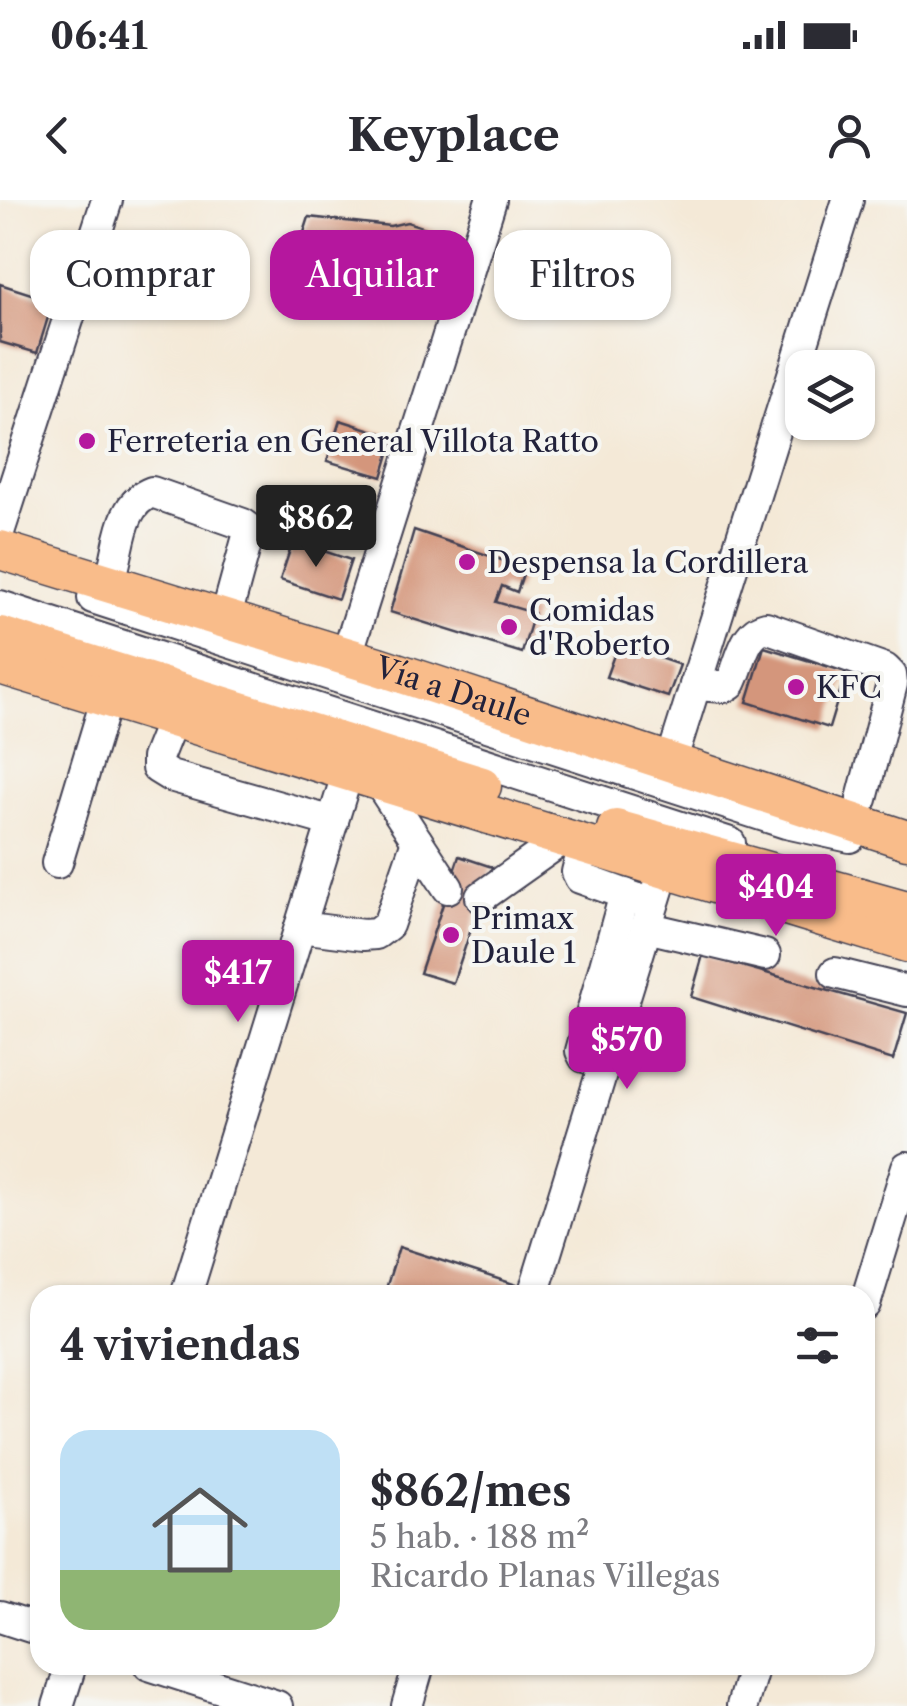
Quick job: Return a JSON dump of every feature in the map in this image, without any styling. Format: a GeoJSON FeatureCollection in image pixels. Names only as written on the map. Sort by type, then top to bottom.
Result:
{"type":"FeatureCollection","features":[{"type":"Feature","properties":{"kind":"main road","name":"Vía a Daule"},"geometry":{"type":"LineString","coordinates":[[0,531],[352,639],[907,840]]}},
{"type":"Feature","properties":{"kind":"main road","name":"Vía a Daule"},"geometry":{"type":"LineString","coordinates":[[0,550],[378,666],[677,743],[907,813]]}},
{"type":"Feature","properties":{"kind":"main road"},"geometry":{"type":"LineString","coordinates":[[0,636],[651,840],[907,906]]}},
{"type":"Feature","properties":{"kind":"main road"},"geometry":{"type":"LineString","coordinates":[[0,665],[573,842],[655,900],[907,944]]}},
{"type":"Feature","properties":{"kind":"street"},"geometry":{"type":"LineString","coordinates":[[0,531],[107,200]]}},
{"type":"Feature","properties":{"kind":"street"},"geometry":{"type":"LineString","coordinates":[[352,639],[491,200]]}},
{"type":"Feature","properties":{"kind":"street"},"geometry":{"type":"LineString","coordinates":[[677,743],[848,200]]}},
{"type":"Feature","properties":{"kind":"street"},"geometry":{"type":"LineString","coordinates":[[114,566],[128,512],[142,496],[152,492],[250,529],[230,602]]}},
{"type":"Feature","properties":{"kind":"street"},"geometry":{"type":"LineString","coordinates":[[0,567],[786,823],[907,850]]}},
{"type":"Feature","properties":{"kind":"street","name":"Vía a Daule"},"geometry":{"type":"LineString","coordinates":[[0,606],[872,889],[907,906]]}},
{"type":"Feature","properties":{"kind":"street"},"geometry":{"type":"LineString","coordinates":[[695,685],[726,687],[731,683],[749,636],[766,626],[886,669],[892,684],[862,800]]}},
{"type":"Feature","properties":{"kind":"street"},"geometry":{"type":"LineString","coordinates":[[57,862],[107,697]]}},
{"type":"Feature","properties":{"kind":"street"},"geometry":{"type":"LineString","coordinates":[[173,718],[157,758],[157,768],[170,776],[332,822]]}},
{"type":"Feature","properties":{"kind":"street"},"geometry":{"type":"LineString","coordinates":[[189,1285],[332,822],[363,776],[417,841],[448,888]]}},
{"type":"Feature","properties":{"kind":"street"},"geometry":{"type":"LineString","coordinates":[[300,927],[376,934],[388,925],[417,841]]}},
{"type":"Feature","properties":{"kind":"street"},"geometry":{"type":"LineString","coordinates":[[481,898],[573,842],[580,878],[655,900],[765,955]]}},
{"type":"Feature","properties":{"kind":"street"},"geometry":{"type":"LineString","coordinates":[[605,1063],[584,1057],[582,1051],[624,894]]}},
{"type":"Feature","properties":{"kind":"street"},"geometry":{"type":"LineString","coordinates":[[536,1285],[655,900]]}},
{"type":"Feature","properties":{"kind":"street"},"geometry":{"type":"LineString","coordinates":[[835,972],[907,991]]}},
{"type":"Feature","properties":{"kind":"street"},"geometry":{"type":"LineString","coordinates":[[871,1285],[907,1167]]}},
{"type":"Feature","properties":{"kind":"street"},"geometry":{"type":"LineString","coordinates":[[0,1617],[30,1627]]}},
{"type":"Feature","properties":{"kind":"street"},"geometry":{"type":"LineString","coordinates":[[58,1706],[68,1675]]}},
{"type":"Feature","properties":{"kind":"street"},"geometry":{"type":"LineString","coordinates":[[180,1675],[276,1706]]}},
{"type":"Feature","properties":{"kind":"street"},"geometry":{"type":"LineString","coordinates":[[406,1706],[416,1675]]}},
{"type":"Feature","properties":{"kind":"street"},"geometry":{"type":"LineString","coordinates":[[742,1706],[751,1675]]}},
{"type":"Feature","properties":{"kind":"building"},"geometry":{"type":"Polygon","coordinates":[[[309,217],[390,226],[407,222],[432,230],[305,230],[309,217]]]}},
{"type":"Feature","properties":{"kind":"building"},"geometry":{"type":"Polygon","coordinates":[[[0,284],[30,294],[30,320],[47,320],[37,353],[0,342],[0,284]]]}},
{"type":"Feature","properties":{"kind":"building"},"geometry":{"type":"Polygon","coordinates":[[[340,420],[394,437],[382,477],[327,461],[340,420]]]}},
{"type":"Feature","properties":{"kind":"building"},"geometry":{"type":"Polygon","coordinates":[[[340,506],[366,513],[358,543],[332,536],[340,506]]]}},
{"type":"Feature","properties":{"kind":"building"},"geometry":{"type":"Polygon","coordinates":[[[414,530],[525,568],[517,592],[502,586],[496,602],[534,613],[522,653],[390,612],[414,530]]]}},
{"type":"Feature","properties":{"kind":"building"},"geometry":{"type":"Polygon","coordinates":[[[293,541],[351,560],[338,599],[280,580],[293,541]]]}},
{"type":"Feature","properties":{"kind":"building"},"geometry":{"type":"Polygon","coordinates":[[[618,644],[680,665],[668,697],[606,677],[618,644]]]}},
{"type":"Feature","properties":{"kind":"building","name":"KFC"},"geometry":{"type":"Polygon","coordinates":[[[764,647],[846,672],[829,728],[747,702],[764,647]]]}},
{"type":"Feature","properties":{"kind":"building","name":"Primax Daule 1"},"geometry":{"type":"Polygon","coordinates":[[[459,856],[492,867],[453,983],[420,973],[459,856]]]}},
{"type":"Feature","properties":{"kind":"building"},"geometry":{"type":"Polygon","coordinates":[[[703,955],[907,1013],[893,1060],[691,997],[703,955]]]}},
{"type":"Feature","properties":{"kind":"building"},"geometry":{"type":"Polygon","coordinates":[[[399,1247],[517,1285],[387,1285],[399,1247]]]}},
{"type":"Feature","properties":{"kind":"place","name":"Ferreteria en General Villota Ratto"},"geometry":{"type":"Point","coordinates":[87,441]}},
{"type":"Feature","properties":{"kind":"place","name":"Despensa la Cordillera"},"geometry":{"type":"Point","coordinates":[467,562]}},
{"type":"Feature","properties":{"kind":"place","name":"Comidas d'Roberto"},"geometry":{"type":"Point","coordinates":[509,627]}},
{"type":"Feature","properties":{"kind":"place","name":"KFC"},"geometry":{"type":"Point","coordinates":[796,687]}},
{"type":"Feature","properties":{"kind":"place","name":"Primax Daule 1"},"geometry":{"type":"Point","coordinates":[451,935]}}]}
